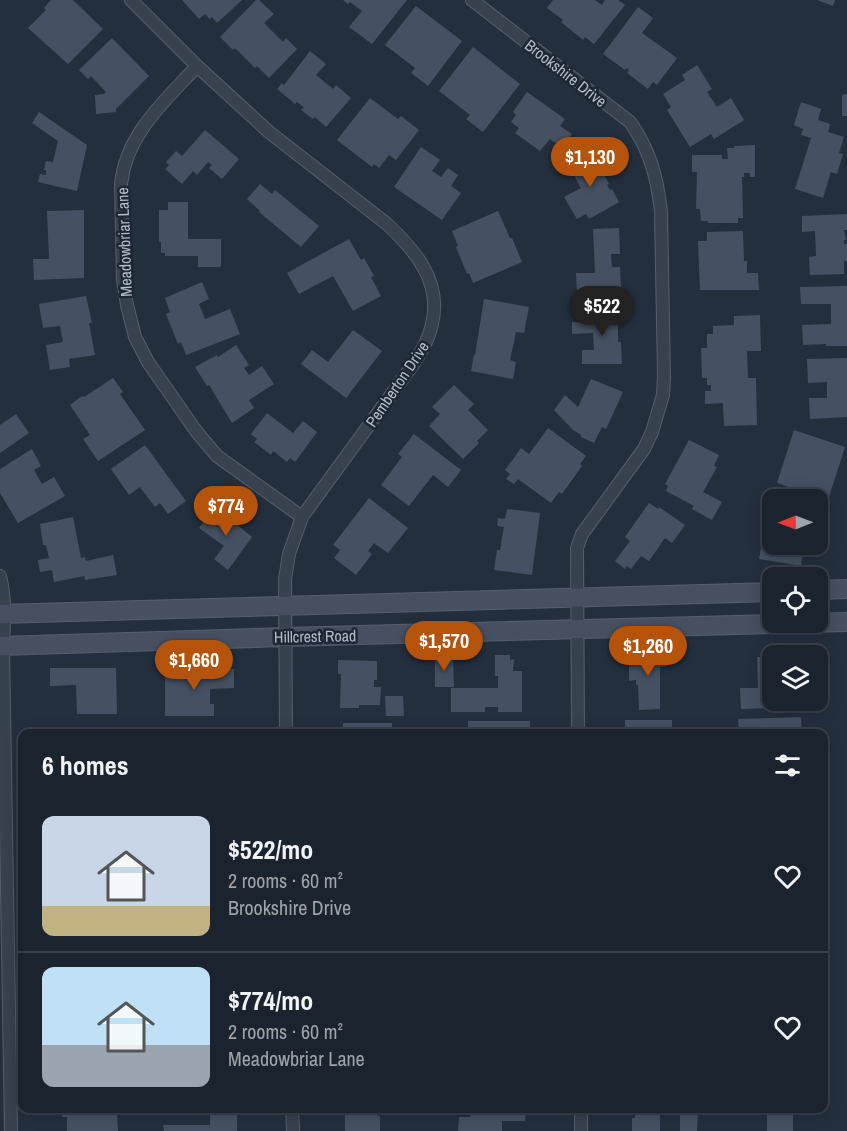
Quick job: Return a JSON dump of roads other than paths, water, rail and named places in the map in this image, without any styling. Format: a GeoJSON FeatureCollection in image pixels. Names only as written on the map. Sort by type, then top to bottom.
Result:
{"type":"FeatureCollection","features":[{"type":"Feature","properties":{"kind":"main road"},"geometry":{"type":"LineString","coordinates":[[828,590],[847,589]]}},
{"type":"Feature","properties":{"kind":"main road","name":"Hillcrest Road"},"geometry":{"type":"LineString","coordinates":[[2,614],[762,591]]}},
{"type":"Feature","properties":{"kind":"main road","name":"Hillcrest Road"},"geometry":{"type":"LineString","coordinates":[[2,646],[285,636],[847,622]]}},
{"type":"Feature","properties":{"kind":"street","name":"Pemberton Drive"},"geometry":{"type":"LineString","coordinates":[[131,0],[197,66],[269,132],[387,224],[404,240],[424,268],[433,295],[433,323],[424,347],[302,517],[289,554],[284,606],[286,729]]}},
{"type":"Feature","properties":{"kind":"street","name":"Brookshire Drive"},"geometry":{"type":"LineString","coordinates":[[472,0],[630,122],[644,144],[651,161],[659,193],[663,395],[652,432],[644,449],[582,534],[577,548],[578,729]]}},
{"type":"Feature","properties":{"kind":"street","name":"Meadowbriar Lane"},"geometry":{"type":"LineString","coordinates":[[197,66],[146,123],[128,152],[123,168],[121,184],[123,279],[127,306],[135,337],[148,362],[168,393],[210,448],[225,463],[302,517]]}},
{"type":"Feature","properties":{"kind":"street"},"geometry":{"type":"LineString","coordinates":[[0,576],[2,585],[11,1131]]}},
{"type":"Feature","properties":{"kind":"street"},"geometry":{"type":"LineString","coordinates":[[292,1113],[292,1131]]}},
{"type":"Feature","properties":{"kind":"street"},"geometry":{"type":"LineString","coordinates":[[581,1113],[581,1131]]}}]}
